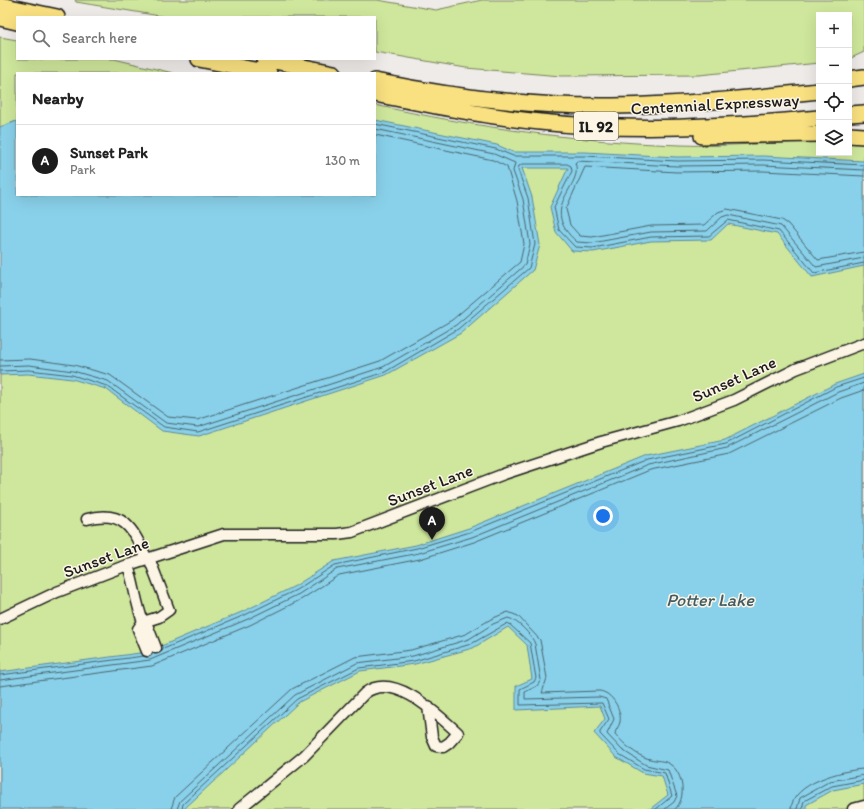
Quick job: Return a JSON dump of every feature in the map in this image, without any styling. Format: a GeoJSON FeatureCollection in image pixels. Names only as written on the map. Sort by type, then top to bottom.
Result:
{"type":"FeatureCollection","features":[{"type":"Feature","properties":{"kind":"highway"},"geometry":{"type":"LineString","coordinates":[[0,5],[53,16]]}},
{"type":"Feature","properties":{"kind":"highway"},"geometry":{"type":"LineString","coordinates":[[0,18],[16,22]]}},
{"type":"Feature","properties":{"kind":"highway"},"geometry":{"type":"LineString","coordinates":[[204,60],[264,72]]}},
{"type":"Feature","properties":{"kind":"highway"},"geometry":{"type":"LineString","coordinates":[[269,60],[329,72]]}},
{"type":"Feature","properties":{"kind":"highway"},"geometry":{"type":"LineString","coordinates":[[852,79],[864,77]]}},
{"type":"Feature","properties":{"kind":"highway","name":"Centennial Expressway"},"geometry":{"type":"LineString","coordinates":[[376,81],[418,90],[499,100],[580,106],[693,103],[816,91]]}},
{"type":"Feature","properties":{"kind":"highway"},"geometry":{"type":"LineString","coordinates":[[773,95],[816,86]]}},
{"type":"Feature","properties":{"kind":"highway"},"geometry":{"type":"LineString","coordinates":[[852,88],[864,86]]}},
{"type":"Feature","properties":{"kind":"highway","name":"Centennial Expressway"},"geometry":{"type":"LineString","coordinates":[[376,94],[508,118],[605,126],[703,127],[816,118]]}},
{"type":"Feature","properties":{"kind":"highway"},"geometry":{"type":"LineString","coordinates":[[852,114],[864,113]]}},
{"type":"Feature","properties":{"kind":"highway"},"geometry":{"type":"LineString","coordinates":[[605,126],[680,135],[816,134]]}},
{"type":"Feature","properties":{"kind":"highway"},"geometry":{"type":"LineString","coordinates":[[852,135],[864,136]]}},
{"type":"Feature","properties":{"kind":"lane","name":"Sunset Lane"},"geometry":{"type":"LineString","coordinates":[[0,619],[57,592],[128,565],[224,534],[337,534],[352,532],[504,474],[601,442],[678,421],[734,400],[796,369],[864,343]]}},
{"type":"Feature","properties":{"kind":"lane"},"geometry":{"type":"LineString","coordinates":[[88,519],[96,517],[113,517],[122,522],[134,533],[148,559],[169,610],[159,617],[143,622]]}},
{"type":"Feature","properties":{"kind":"lane"},"geometry":{"type":"LineString","coordinates":[[128,565],[135,586],[135,601],[143,622],[148,626],[152,650]]}},
{"type":"Feature","properties":{"kind":"lane"},"geometry":{"type":"LineString","coordinates":[[239,809],[304,756],[371,689],[377,686],[394,688],[428,706]]}},
{"type":"Feature","properties":{"kind":"lane"},"geometry":{"type":"LineString","coordinates":[[853,809],[864,806]]}},
{"type":"Feature","properties":{"kind":"green space"},"geometry":{"type":"Polygon","coordinates":[[[75,0],[377,0],[436,10],[482,0],[864,0],[864,52],[852,58],[852,12],[816,12],[816,63],[699,75],[561,76],[466,68],[376,52],[376,16],[160,16],[76,2],[75,0]]]}},
{"type":"Feature","properties":{"kind":"green space"},"geometry":{"type":"Polygon","coordinates":[[[0,37],[16,40],[16,60],[118,60],[169,72],[16,72],[16,121],[0,127],[0,37]]]}},
{"type":"Feature","properties":{"kind":"green space"},"geometry":{"type":"Polygon","coordinates":[[[376,105],[489,127],[603,141],[698,145],[816,142],[816,156],[852,156],[852,142],[864,143],[864,809],[0,809],[0,269],[376,196],[376,105]]]}},
{"type":"Feature","properties":{"kind":"water"},"geometry":{"type":"Polygon","coordinates":[[[376,120],[497,145],[513,152],[585,152],[677,157],[763,156],[864,161],[864,266],[812,277],[777,234],[728,224],[711,240],[651,241],[593,252],[572,251],[556,232],[550,207],[568,168],[522,168],[532,197],[540,245],[533,270],[461,333],[386,375],[199,436],[162,431],[106,389],[72,379],[28,374],[0,375],[0,127],[16,121],[16,196],[376,196],[376,120]]]}},
{"type":"Feature","properties":{"kind":"water","name":"Potter Lake"},"geometry":{"type":"Polygon","coordinates":[[[864,374],[864,784],[833,790],[806,805],[806,809],[650,809],[668,795],[662,776],[643,773],[616,757],[594,733],[605,719],[600,706],[516,710],[516,686],[532,679],[527,645],[508,627],[473,648],[415,664],[360,671],[299,702],[184,809],[0,809],[0,672],[147,652],[244,611],[295,586],[334,561],[416,545],[469,528],[646,456],[725,440],[835,384],[864,374]]]}},
{"type":"Feature","properties":{"kind":"place","name":"Sunset Park"},"geometry":{"type":"Point","coordinates":[432,540]}}]}
